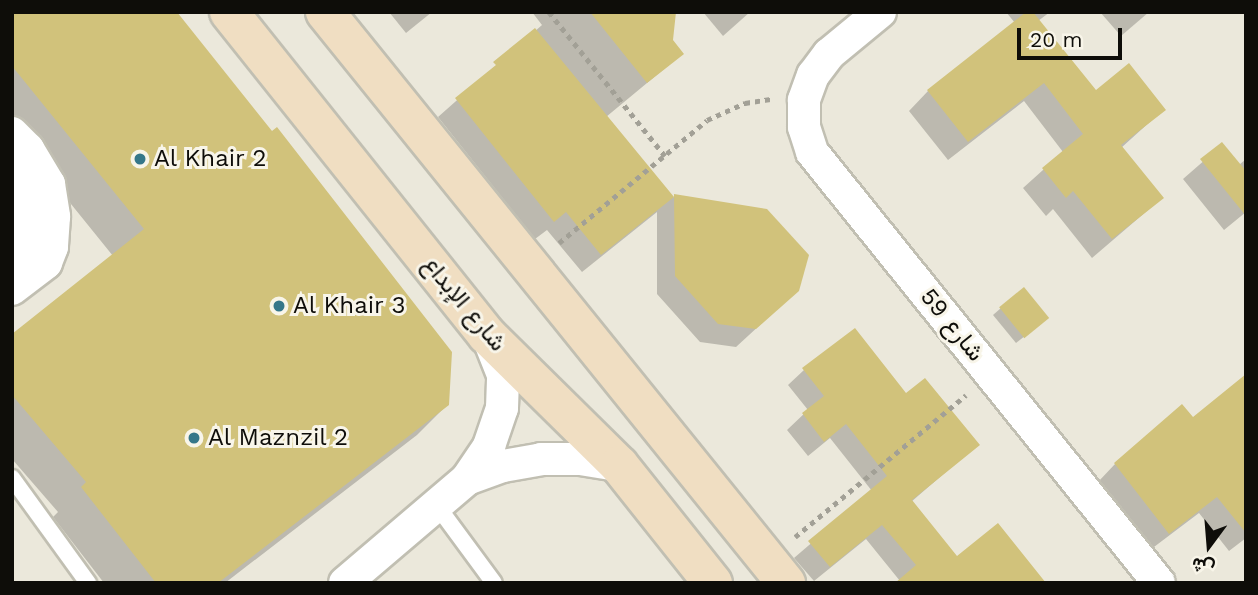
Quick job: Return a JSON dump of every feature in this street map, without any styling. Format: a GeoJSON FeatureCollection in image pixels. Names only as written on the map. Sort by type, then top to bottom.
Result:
{"type":"FeatureCollection","features":[{"type":"Feature","properties":{"kind":"main road","name":"شارع الإبداع"},"geometry":{"type":"LineString","coordinates":[[229,12],[487,335],[619,465],[713,583]]}},
{"type":"Feature","properties":{"kind":"main road"},"geometry":{"type":"LineString","coordinates":[[325,12],[776,571]]}},
{"type":"Feature","properties":{"kind":"street","name":"شارع 59"},"geometry":{"type":"LineString","coordinates":[[880,12],[830,54],[813,75],[804,100],[804,127],[812,152],[1158,582]]}},
{"type":"Feature","properties":{"kind":"street"},"geometry":{"type":"LineString","coordinates":[[12,133],[28,149],[49,184],[54,217],[52,247],[46,262],[32,276],[12,289]]}},
{"type":"Feature","properties":{"kind":"street"},"geometry":{"type":"LineString","coordinates":[[12,172],[28,210],[28,228],[22,248],[12,262]]}},
{"type":"Feature","properties":{"kind":"street"},"geometry":{"type":"LineString","coordinates":[[345,583],[467,480],[489,446],[502,408],[503,376],[487,335]]}},
{"type":"Feature","properties":{"kind":"street"},"geometry":{"type":"LineString","coordinates":[[467,480],[503,466],[541,459],[580,459],[619,465]]}},
{"type":"Feature","properties":{"kind":"lane"},"geometry":{"type":"LineString","coordinates":[[12,478],[88,583]]}},
{"type":"Feature","properties":{"kind":"lane"},"geometry":{"type":"LineString","coordinates":[[438,507],[494,583]]}},
{"type":"Feature","properties":{"kind":"path"},"geometry":{"type":"LineString","coordinates":[[549,12],[665,156]]}},
{"type":"Feature","properties":{"kind":"path"},"geometry":{"type":"LineString","coordinates":[[531,266],[708,120],[725,110],[768,99],[804,100]]}},
{"type":"Feature","properties":{"kind":"path"},"geometry":{"type":"LineString","coordinates":[[776,571],[991,374]]}},
{"type":"Feature","properties":{"kind":"building"},"geometry":{"type":"Polygon","coordinates":[[[12,12],[177,12],[272,131],[277,127],[452,352],[449,405],[218,583],[156,583],[81,487],[86,482],[12,395],[12,334],[144,229],[12,66],[12,12]]]}},
{"type":"Feature","properties":{"kind":"building"},"geometry":{"type":"Polygon","coordinates":[[[590,12],[676,12],[673,40],[684,54],[647,83],[590,12]]]}},
{"type":"Feature","properties":{"kind":"building"},"geometry":{"type":"Polygon","coordinates":[[[1026,12],[1033,12],[1096,90],[1129,63],[1166,110],[1121,145],[1164,198],[1112,239],[1073,191],[1066,198],[1042,168],[1083,134],[1044,83],[968,142],[927,90],[1026,12]]]}},
{"type":"Feature","properties":{"kind":"building"},"geometry":{"type":"Polygon","coordinates":[[[535,28],[674,197],[601,255],[566,212],[554,222],[455,98],[496,65],[493,62],[535,28]]]}},
{"type":"Feature","properties":{"kind":"building"},"geometry":{"type":"Polygon","coordinates":[[[1222,142],[1246,171],[1246,216],[1200,159],[1222,142]]]}},
{"type":"Feature","properties":{"kind":"building"},"geometry":{"type":"Polygon","coordinates":[[[674,194],[767,209],[809,255],[799,291],[756,329],[718,324],[675,276],[674,194]]]}},
{"type":"Feature","properties":{"kind":"building"},"geometry":{"type":"Polygon","coordinates":[[[1024,287],[1049,318],[1024,338],[999,307],[1024,287]]]}},
{"type":"Feature","properties":{"kind":"building"},"geometry":{"type":"Polygon","coordinates":[[[855,328],[906,393],[925,378],[980,445],[912,500],[957,556],[998,523],[1046,583],[895,583],[916,565],[882,525],[830,567],[808,541],[887,476],[846,424],[824,442],[802,413],[824,396],[802,368],[855,328]]]}},
{"type":"Feature","properties":{"kind":"building"},"geometry":{"type":"Polygon","coordinates":[[[1246,374],[1246,533],[1217,497],[1169,534],[1114,463],[1182,404],[1193,417],[1246,374]]]}},
{"type":"Feature","properties":{"kind":"place","name":"Al Khair 2"},"geometry":{"type":"Point","coordinates":[140,159]}},
{"type":"Feature","properties":{"kind":"place","name":"Al Khair 3"},"geometry":{"type":"Point","coordinates":[279,306]}},
{"type":"Feature","properties":{"kind":"place","name":"Al Maznzil 2"},"geometry":{"type":"Point","coordinates":[194,438]}}]}
